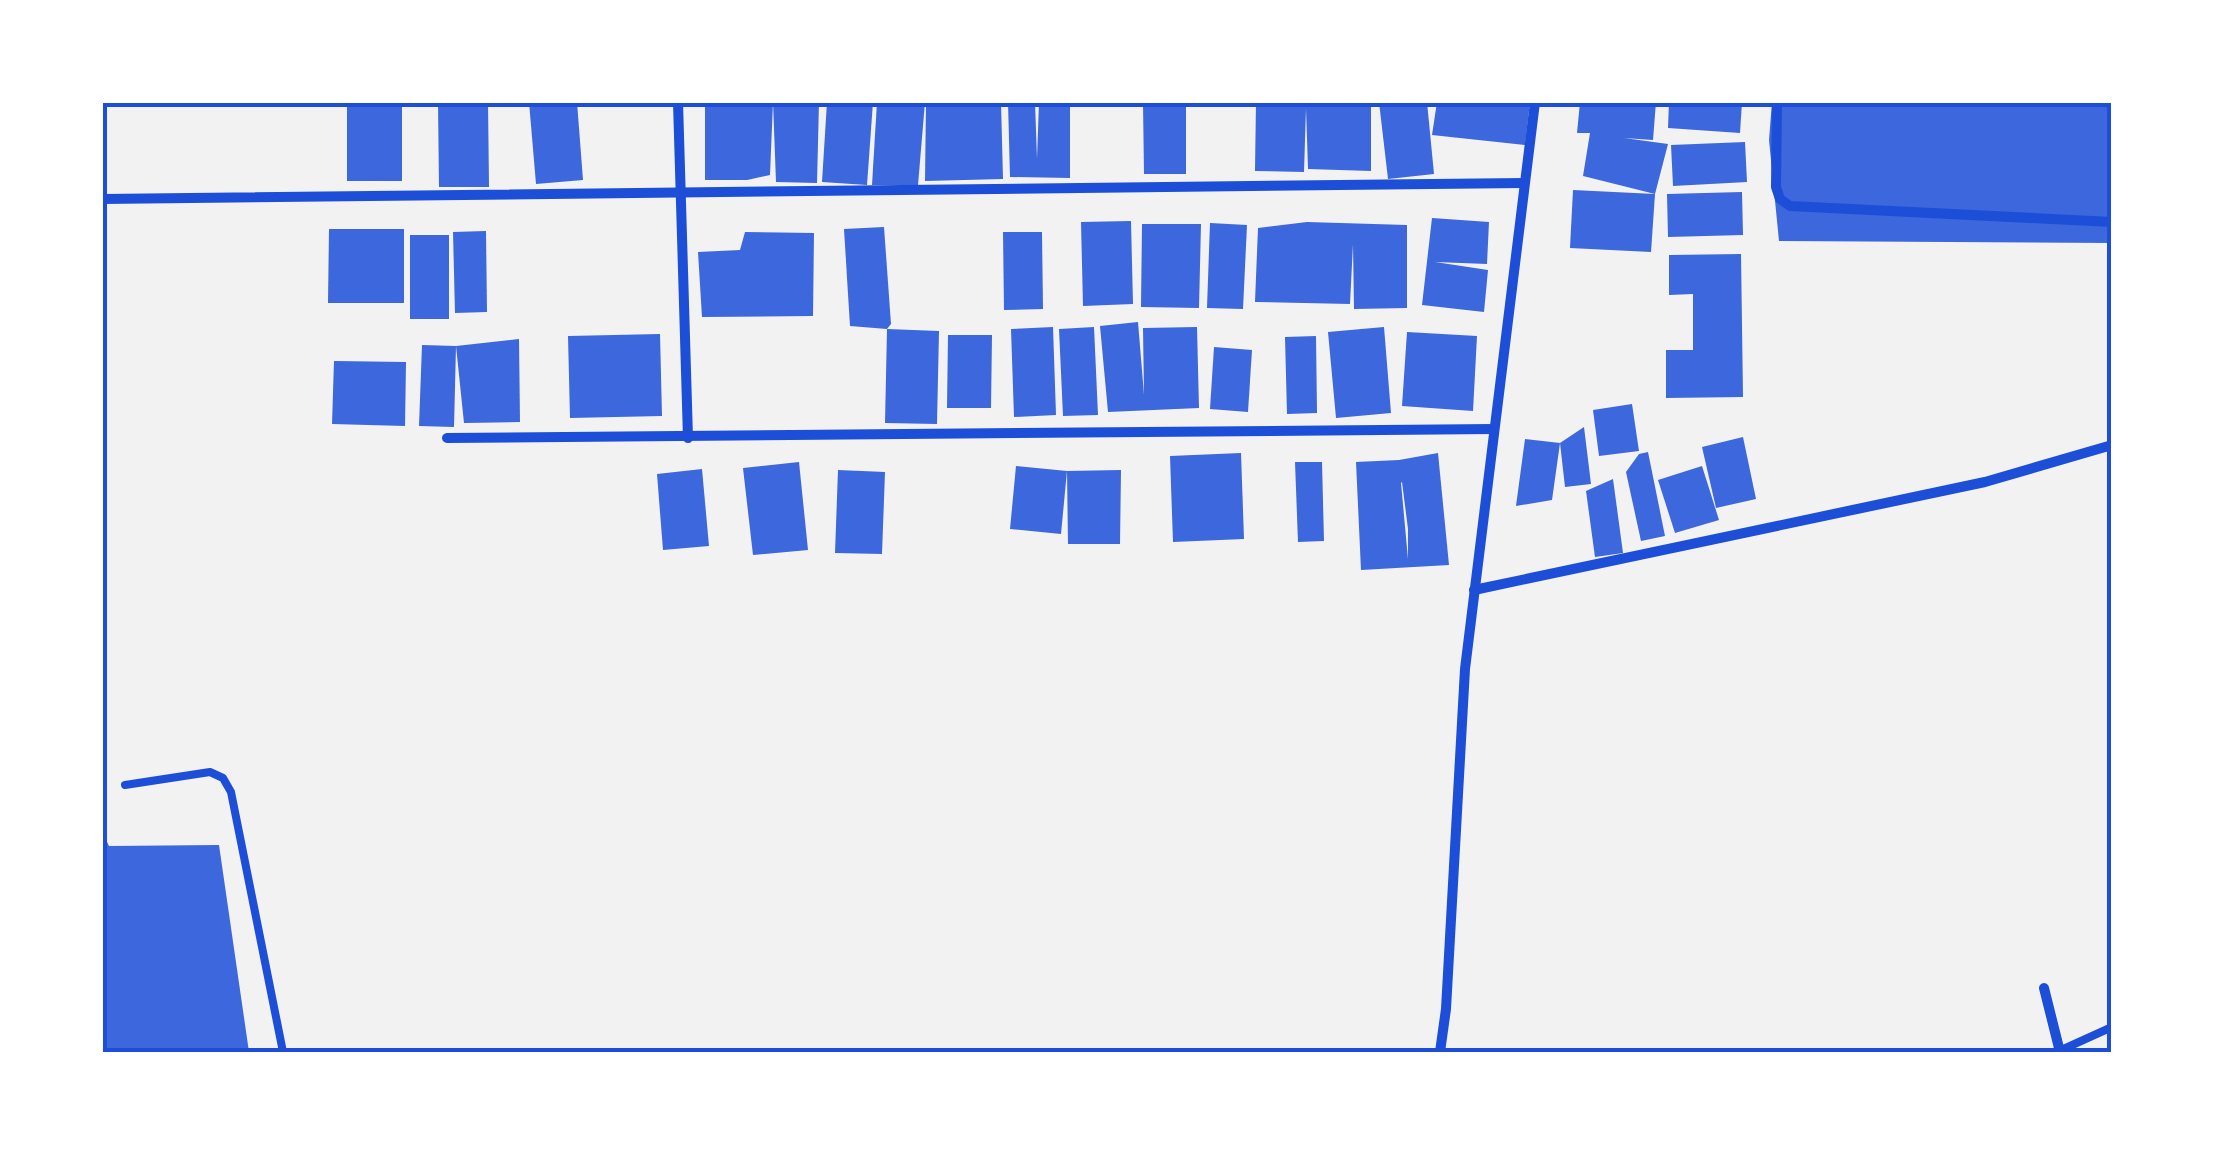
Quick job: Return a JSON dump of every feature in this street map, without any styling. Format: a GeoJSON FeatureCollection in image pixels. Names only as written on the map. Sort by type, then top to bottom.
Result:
{"type":"FeatureCollection","features":[{"type":"Feature","properties":{"kind":"street"},"geometry":{"type":"LineString","coordinates":[[678,102],[688,438]]}},
{"type":"Feature","properties":{"kind":"street"},"geometry":{"type":"LineString","coordinates":[[1440,1052],[1446,1009],[1464,670],[1534,102]]}},
{"type":"Feature","properties":{"kind":"street"},"geometry":{"type":"LineString","coordinates":[[1777,102],[1776,187],[1780,198],[1790,206],[2112,222]]}},
{"type":"Feature","properties":{"kind":"street"},"geometry":{"type":"LineString","coordinates":[[102,199],[1524,183]]}},
{"type":"Feature","properties":{"kind":"street"},"geometry":{"type":"LineString","coordinates":[[447,438],[1494,429]]}},
{"type":"Feature","properties":{"kind":"street"},"geometry":{"type":"LineString","coordinates":[[1474,590],[1985,482],[2112,444]]}},
{"type":"Feature","properties":{"kind":"street"},"geometry":{"type":"LineString","coordinates":[[2044,988],[2060,1052]]}},
{"type":"Feature","properties":{"kind":"lane"},"geometry":{"type":"LineString","coordinates":[[125,785],[210,772],[223,778],[231,792],[283,1052]]}},
{"type":"Feature","properties":{"kind":"lane"},"geometry":{"type":"LineString","coordinates":[[2060,1052],[2112,1027]]}},
{"type":"Feature","properties":{"kind":"building"},"geometry":{"type":"Polygon","coordinates":[[[347,102],[402,102],[402,181],[347,181],[347,102]]]}},
{"type":"Feature","properties":{"kind":"building"},"geometry":{"type":"Polygon","coordinates":[[[438,102],[488,102],[489,187],[439,187],[438,102]]]}},
{"type":"Feature","properties":{"kind":"building"},"geometry":{"type":"Polygon","coordinates":[[[529,102],[577,102],[583,180],[536,184],[529,102]]]}},
{"type":"Feature","properties":{"kind":"building"},"geometry":{"type":"Polygon","coordinates":[[[705,102],[773,102],[770,175],[747,180],[705,180],[705,102]]]}},
{"type":"Feature","properties":{"kind":"building"},"geometry":{"type":"Polygon","coordinates":[[[773,102],[819,102],[817,183],[776,182],[773,102]]]}},
{"type":"Feature","properties":{"kind":"building"},"geometry":{"type":"Polygon","coordinates":[[[827,102],[873,102],[867,185],[822,182],[827,102]]]}},
{"type":"Feature","properties":{"kind":"building"},"geometry":{"type":"Polygon","coordinates":[[[877,102],[925,102],[918,185],[872,185],[877,102]]]}},
{"type":"Feature","properties":{"kind":"building"},"geometry":{"type":"Polygon","coordinates":[[[926,102],[1001,102],[1003,179],[925,181],[926,102]]]}},
{"type":"Feature","properties":{"kind":"building"},"geometry":{"type":"Polygon","coordinates":[[[1008,102],[1035,102],[1037,159],[1039,102],[1070,102],[1070,178],[1010,177],[1008,102]]]}},
{"type":"Feature","properties":{"kind":"building"},"geometry":{"type":"Polygon","coordinates":[[[1143,102],[1186,102],[1186,174],[1144,174],[1143,102]]]}},
{"type":"Feature","properties":{"kind":"building"},"geometry":{"type":"Polygon","coordinates":[[[1256,102],[1371,102],[1371,171],[1308,169],[1306,108],[1304,172],[1255,171],[1256,102]]]}},
{"type":"Feature","properties":{"kind":"building"},"geometry":{"type":"Polygon","coordinates":[[[1379,102],[1427,102],[1434,174],[1388,179],[1379,102]]]}},
{"type":"Feature","properties":{"kind":"building"},"geometry":{"type":"Polygon","coordinates":[[[1437,102],[1530,102],[1525,145],[1432,135],[1437,102]]]}},
{"type":"Feature","properties":{"kind":"building"},"geometry":{"type":"Polygon","coordinates":[[[1580,102],[1656,102],[1653,140],[1624,138],[1668,144],[1655,194],[1583,176],[1590,133],[1577,133],[1580,102]]]}},
{"type":"Feature","properties":{"kind":"building"},"geometry":{"type":"Polygon","coordinates":[[[1669,102],[1742,102],[1740,133],[1668,128],[1669,102]]]}},
{"type":"Feature","properties":{"kind":"building"},"geometry":{"type":"Polygon","coordinates":[[[1772,102],[2112,102],[2112,243],[1779,241],[1769,140],[1772,102]]]}},
{"type":"Feature","properties":{"kind":"building"},"geometry":{"type":"Polygon","coordinates":[[[1745,142],[1747,182],[1673,186],[1671,145],[1745,142]]]}},
{"type":"Feature","properties":{"kind":"building"},"geometry":{"type":"Polygon","coordinates":[[[1573,190],[1655,194],[1651,252],[1570,248],[1573,190]]]}},
{"type":"Feature","properties":{"kind":"building"},"geometry":{"type":"Polygon","coordinates":[[[1742,192],[1743,235],[1668,237],[1667,194],[1742,192]]]}},
{"type":"Feature","properties":{"kind":"building"},"geometry":{"type":"Polygon","coordinates":[[[1432,218],[1489,222],[1487,264],[1435,262],[1488,270],[1484,312],[1422,305],[1432,218]]]}},
{"type":"Feature","properties":{"kind":"building"},"geometry":{"type":"Polygon","coordinates":[[[1131,221],[1133,304],[1083,306],[1081,222],[1131,221]]]}},
{"type":"Feature","properties":{"kind":"building"},"geometry":{"type":"Polygon","coordinates":[[[1307,222],[1407,225],[1407,308],[1354,309],[1353,244],[1350,304],[1255,302],[1258,228],[1307,222]]]}},
{"type":"Feature","properties":{"kind":"building"},"geometry":{"type":"Polygon","coordinates":[[[1210,223],[1247,225],[1243,309],[1207,308],[1210,223]]]}},
{"type":"Feature","properties":{"kind":"building"},"geometry":{"type":"Polygon","coordinates":[[[1142,224],[1201,224],[1199,308],[1141,307],[1142,224]]]}},
{"type":"Feature","properties":{"kind":"building"},"geometry":{"type":"Polygon","coordinates":[[[884,227],[891,324],[887,329],[850,326],[844,229],[884,227]]]}},
{"type":"Feature","properties":{"kind":"building"},"geometry":{"type":"Polygon","coordinates":[[[329,229],[404,229],[404,303],[328,303],[329,229]]]}},
{"type":"Feature","properties":{"kind":"building"},"geometry":{"type":"Polygon","coordinates":[[[486,231],[487,312],[455,313],[453,232],[486,231]]]}},
{"type":"Feature","properties":{"kind":"building"},"geometry":{"type":"Polygon","coordinates":[[[745,232],[814,233],[813,316],[702,317],[698,252],[740,250],[745,232]]]}},
{"type":"Feature","properties":{"kind":"building"},"geometry":{"type":"Polygon","coordinates":[[[1003,232],[1042,232],[1043,309],[1004,310],[1003,232]]]}},
{"type":"Feature","properties":{"kind":"building"},"geometry":{"type":"Polygon","coordinates":[[[410,235],[449,235],[449,319],[410,319],[410,235]]]}},
{"type":"Feature","properties":{"kind":"building"},"geometry":{"type":"Polygon","coordinates":[[[1741,254],[1743,397],[1666,398],[1666,350],[1693,350],[1693,294],[1669,295],[1669,255],[1741,254]]]}},
{"type":"Feature","properties":{"kind":"building"},"geometry":{"type":"Polygon","coordinates":[[[1138,322],[1144,395],[1143,328],[1197,327],[1199,408],[1108,412],[1100,326],[1138,322]]]}},
{"type":"Feature","properties":{"kind":"building"},"geometry":{"type":"Polygon","coordinates":[[[1053,327],[1056,415],[1014,417],[1011,329],[1053,327]]]}},
{"type":"Feature","properties":{"kind":"building"},"geometry":{"type":"Polygon","coordinates":[[[1094,327],[1098,415],[1063,416],[1059,329],[1094,327]]]}},
{"type":"Feature","properties":{"kind":"building"},"geometry":{"type":"Polygon","coordinates":[[[1384,327],[1391,413],[1336,418],[1328,332],[1384,327]]]}},
{"type":"Feature","properties":{"kind":"building"},"geometry":{"type":"Polygon","coordinates":[[[887,329],[939,331],[937,424],[885,423],[887,329]]]}},
{"type":"Feature","properties":{"kind":"building"},"geometry":{"type":"Polygon","coordinates":[[[1407,332],[1477,336],[1473,411],[1402,406],[1407,332]]]}},
{"type":"Feature","properties":{"kind":"building"},"geometry":{"type":"Polygon","coordinates":[[[660,334],[662,416],[570,418],[568,336],[660,334]]]}},
{"type":"Feature","properties":{"kind":"building"},"geometry":{"type":"Polygon","coordinates":[[[948,335],[992,335],[991,408],[947,408],[948,335]]]}},
{"type":"Feature","properties":{"kind":"building"},"geometry":{"type":"Polygon","coordinates":[[[1316,336],[1317,413],[1287,414],[1285,337],[1316,336]]]}},
{"type":"Feature","properties":{"kind":"building"},"geometry":{"type":"Polygon","coordinates":[[[519,339],[520,422],[464,423],[456,346],[519,339]]]}},
{"type":"Feature","properties":{"kind":"building"},"geometry":{"type":"Polygon","coordinates":[[[422,345],[456,346],[454,427],[419,426],[422,345]]]}},
{"type":"Feature","properties":{"kind":"building"},"geometry":{"type":"Polygon","coordinates":[[[1214,347],[1252,350],[1248,412],[1210,409],[1214,347]]]}},
{"type":"Feature","properties":{"kind":"building"},"geometry":{"type":"Polygon","coordinates":[[[334,361],[406,362],[405,426],[332,424],[334,361]]]}},
{"type":"Feature","properties":{"kind":"building"},"geometry":{"type":"Polygon","coordinates":[[[1632,404],[1639,451],[1599,456],[1593,410],[1632,404]]]}},
{"type":"Feature","properties":{"kind":"building"},"geometry":{"type":"Polygon","coordinates":[[[1584,427],[1591,484],[1565,487],[1560,443],[1584,427]]]}},
{"type":"Feature","properties":{"kind":"building"},"geometry":{"type":"Polygon","coordinates":[[[1743,437],[1756,499],[1716,508],[1702,447],[1743,437]]]}},
{"type":"Feature","properties":{"kind":"building"},"geometry":{"type":"Polygon","coordinates":[[[1525,439],[1560,443],[1552,500],[1516,506],[1525,439]]]}},
{"type":"Feature","properties":{"kind":"building"},"geometry":{"type":"Polygon","coordinates":[[[1648,452],[1665,536],[1641,541],[1626,472],[1639,454],[1648,452]]]}},
{"type":"Feature","properties":{"kind":"building"},"geometry":{"type":"Polygon","coordinates":[[[1241,453],[1244,539],[1173,542],[1170,456],[1241,453]]]}},
{"type":"Feature","properties":{"kind":"building"},"geometry":{"type":"Polygon","coordinates":[[[1438,453],[1449,565],[1361,570],[1356,462],[1438,453]],[[1402,482],[1408,559],[1408,529],[1402,482]]]}},
{"type":"Feature","properties":{"kind":"building"},"geometry":{"type":"Polygon","coordinates":[[[799,462],[808,550],[753,555],[743,468],[799,462]]]}},
{"type":"Feature","properties":{"kind":"building"},"geometry":{"type":"Polygon","coordinates":[[[1295,462],[1322,462],[1324,541],[1298,542],[1295,462]]]}},
{"type":"Feature","properties":{"kind":"building"},"geometry":{"type":"Polygon","coordinates":[[[1016,466],[1067,471],[1061,534],[1010,529],[1016,466]]]}},
{"type":"Feature","properties":{"kind":"building"},"geometry":{"type":"Polygon","coordinates":[[[1702,466],[1719,520],[1675,533],[1658,480],[1702,466]]]}},
{"type":"Feature","properties":{"kind":"building"},"geometry":{"type":"Polygon","coordinates":[[[702,469],[709,546],[663,550],[657,474],[702,469]]]}},
{"type":"Feature","properties":{"kind":"building"},"geometry":{"type":"Polygon","coordinates":[[[838,470],[885,472],[882,554],[835,553],[838,470]]]}},
{"type":"Feature","properties":{"kind":"building"},"geometry":{"type":"Polygon","coordinates":[[[1121,470],[1120,544],[1068,544],[1067,471],[1121,470]]]}},
{"type":"Feature","properties":{"kind":"building"},"geometry":{"type":"Polygon","coordinates":[[[1613,479],[1623,553],[1595,557],[1586,491],[1613,479]]]}},
{"type":"Feature","properties":{"kind":"building"},"geometry":{"type":"Polygon","coordinates":[[[102,831],[109,846],[219,845],[249,1052],[102,1052],[102,831]]]}}]}
